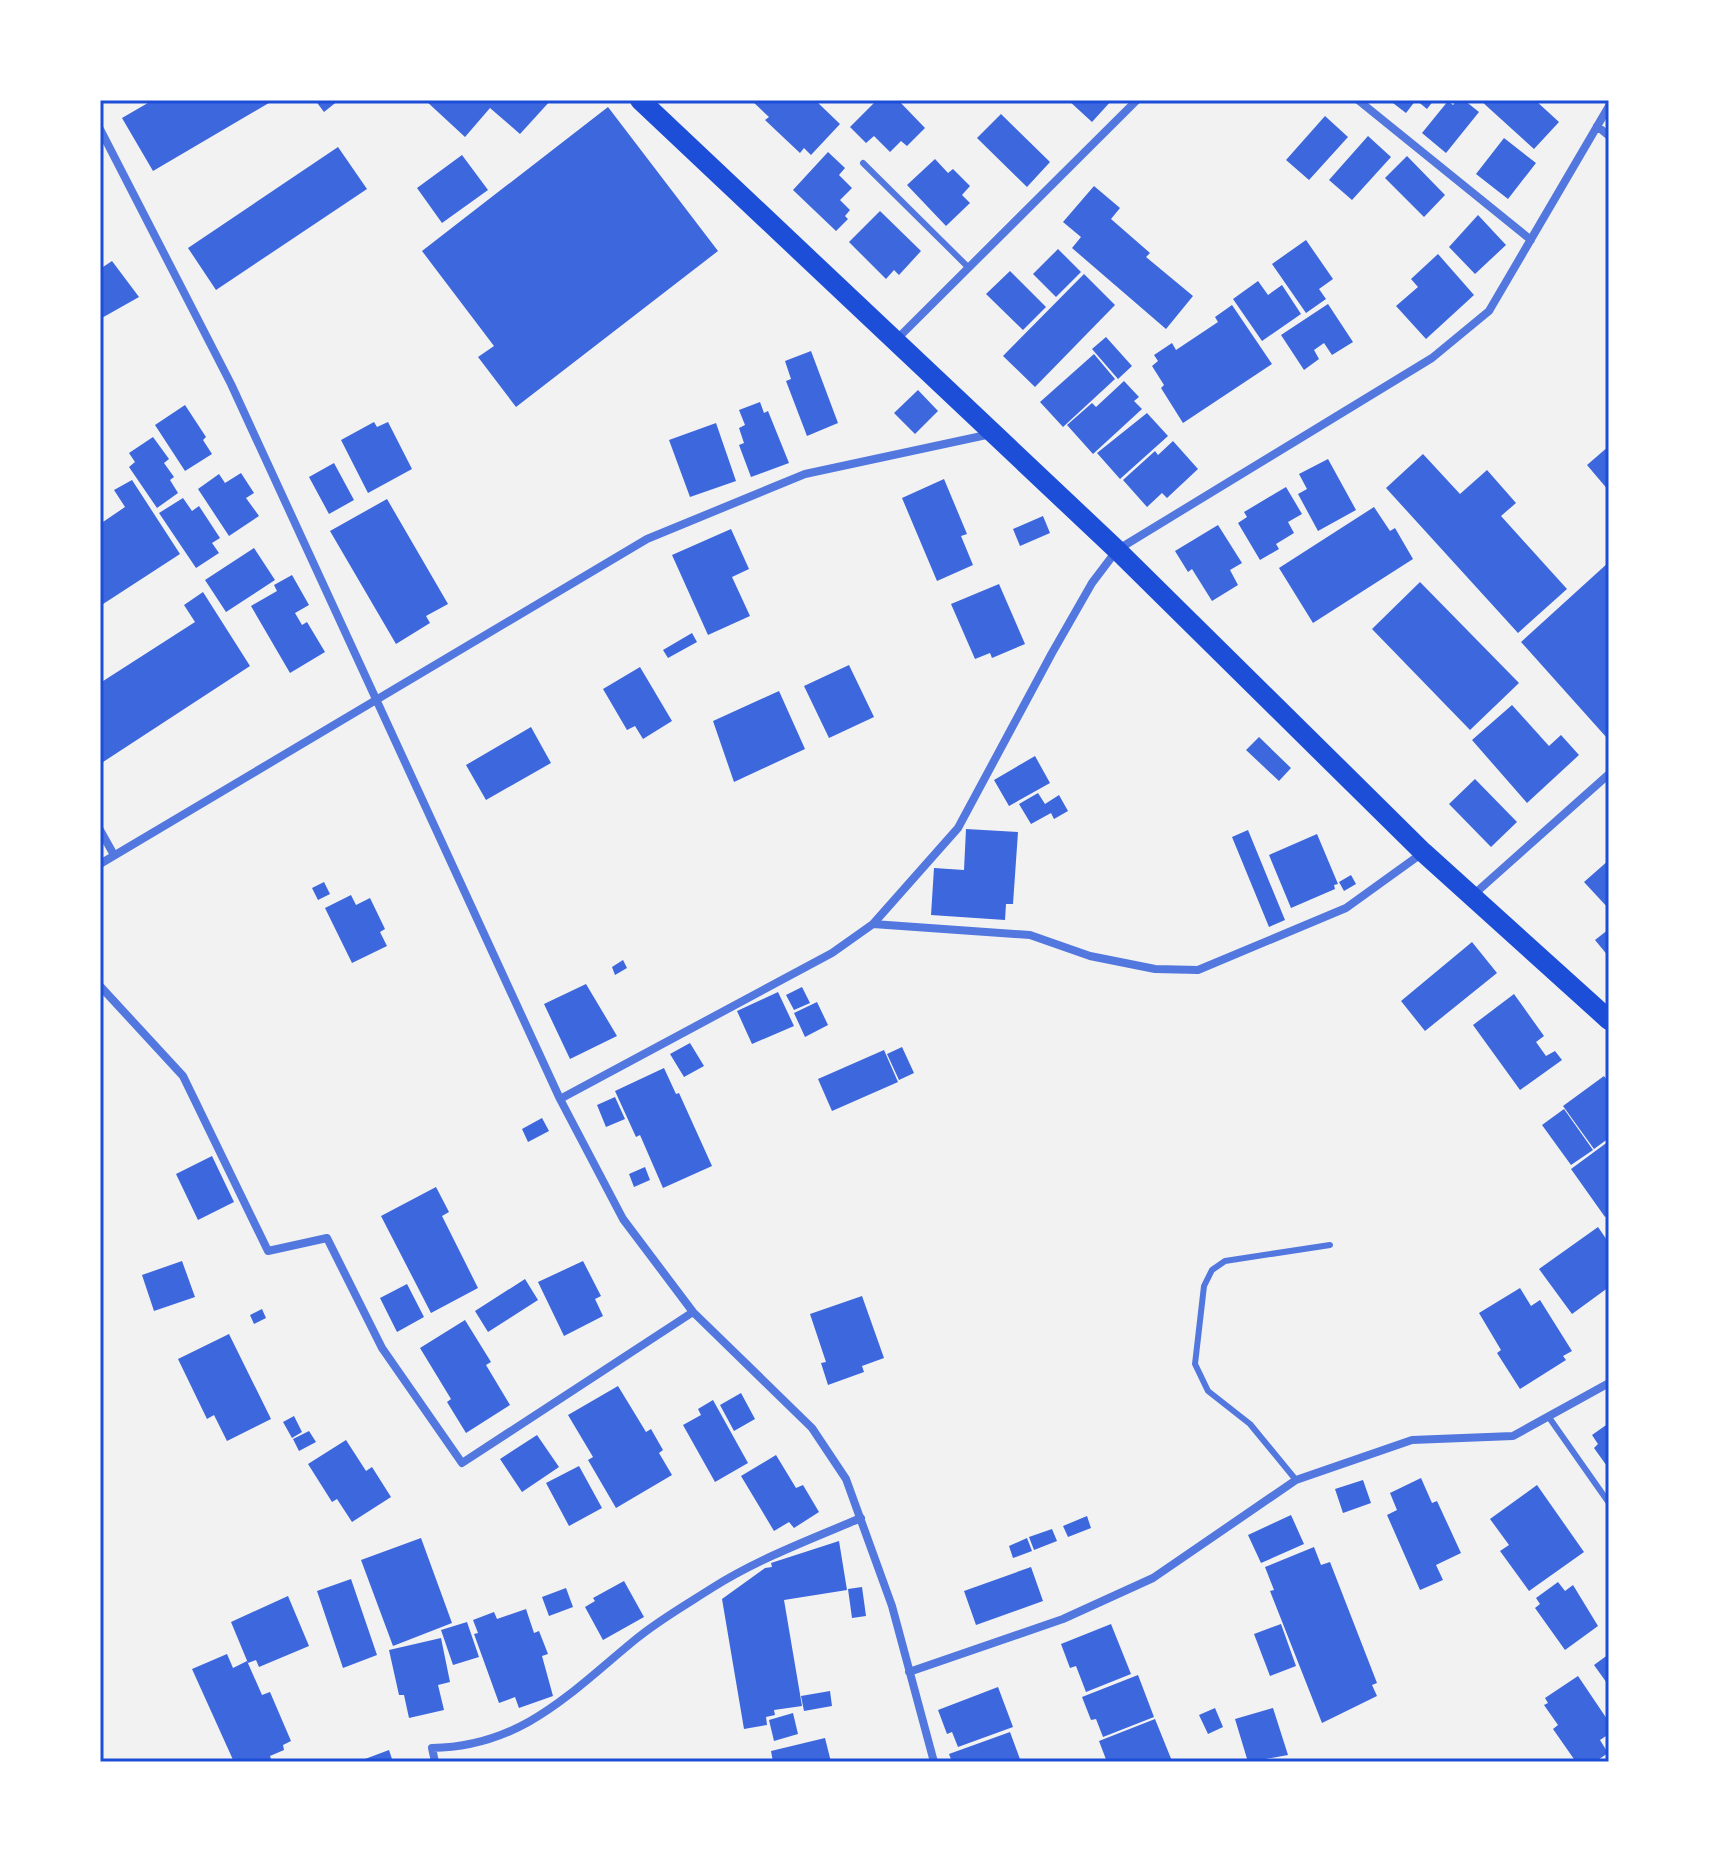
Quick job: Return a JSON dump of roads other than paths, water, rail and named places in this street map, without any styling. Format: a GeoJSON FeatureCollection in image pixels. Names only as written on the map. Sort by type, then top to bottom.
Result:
{"type":"FeatureCollection","features":[{"type":"Feature","properties":{"kind":"main road"},"geometry":{"type":"LineString","coordinates":[[640,100],[1117,550],[1423,852],[1609,1020]]}},
{"type":"Feature","properties":{"kind":"street"},"geometry":{"type":"LineString","coordinates":[[895,342],[1137,100]]}},
{"type":"Feature","properties":{"kind":"street"},"geometry":{"type":"LineString","coordinates":[[1358,100],[1531,240]]}},
{"type":"Feature","properties":{"kind":"street"},"geometry":{"type":"LineString","coordinates":[[560,1099],[832,953],[873,924],[958,828],[1092,583],[1117,550],[1432,358],[1489,311],[1609,106]]}},
{"type":"Feature","properties":{"kind":"street"},"geometry":{"type":"LineString","coordinates":[[1597,126],[1609,136]]}},
{"type":"Feature","properties":{"kind":"street"},"geometry":{"type":"LineString","coordinates":[[100,129],[231,384],[560,1099],[623,1219],[693,1312],[812,1428],[846,1479],[892,1606],[934,1762]]}},
{"type":"Feature","properties":{"kind":"street"},"geometry":{"type":"LineString","coordinates":[[100,864],[647,539],[805,474],[991,433]]}},
{"type":"Feature","properties":{"kind":"street"},"geometry":{"type":"LineString","coordinates":[[1472,896],[1609,774]]}},
{"type":"Feature","properties":{"kind":"street"},"geometry":{"type":"LineString","coordinates":[[100,830],[114,855]]}},
{"type":"Feature","properties":{"kind":"street"},"geometry":{"type":"LineString","coordinates":[[873,924],[1030,935],[1103,959],[1155,969],[1198,970],[1346,908],[1423,852]]}},
{"type":"Feature","properties":{"kind":"street"},"geometry":{"type":"LineString","coordinates":[[100,986],[183,1076],[268,1251],[327,1238],[382,1348],[462,1463],[693,1312]]}},
{"type":"Feature","properties":{"kind":"street"},"geometry":{"type":"LineString","coordinates":[[909,1672],[1063,1619],[1153,1578],[1296,1480],[1412,1440],[1513,1436],[1609,1383]]}},
{"type":"Feature","properties":{"kind":"street"},"geometry":{"type":"LineString","coordinates":[[435,1762],[432,1748],[466,1748],[504,1736],[558,1706],[639,1636],[716,1586],[785,1549],[861,1518]]}},
{"type":"Feature","properties":{"kind":"lane"},"geometry":{"type":"LineString","coordinates":[[863,163],[969,268]]}},
{"type":"Feature","properties":{"kind":"lane"},"geometry":{"type":"LineString","coordinates":[[1296,1480],[1250,1424],[1208,1391],[1200,1380],[1195,1364],[1204,1286],[1212,1270],[1225,1261],[1330,1245]]}},
{"type":"Feature","properties":{"kind":"lane"},"geometry":{"type":"LineString","coordinates":[[1548,1416],[1609,1503]]}}]}
